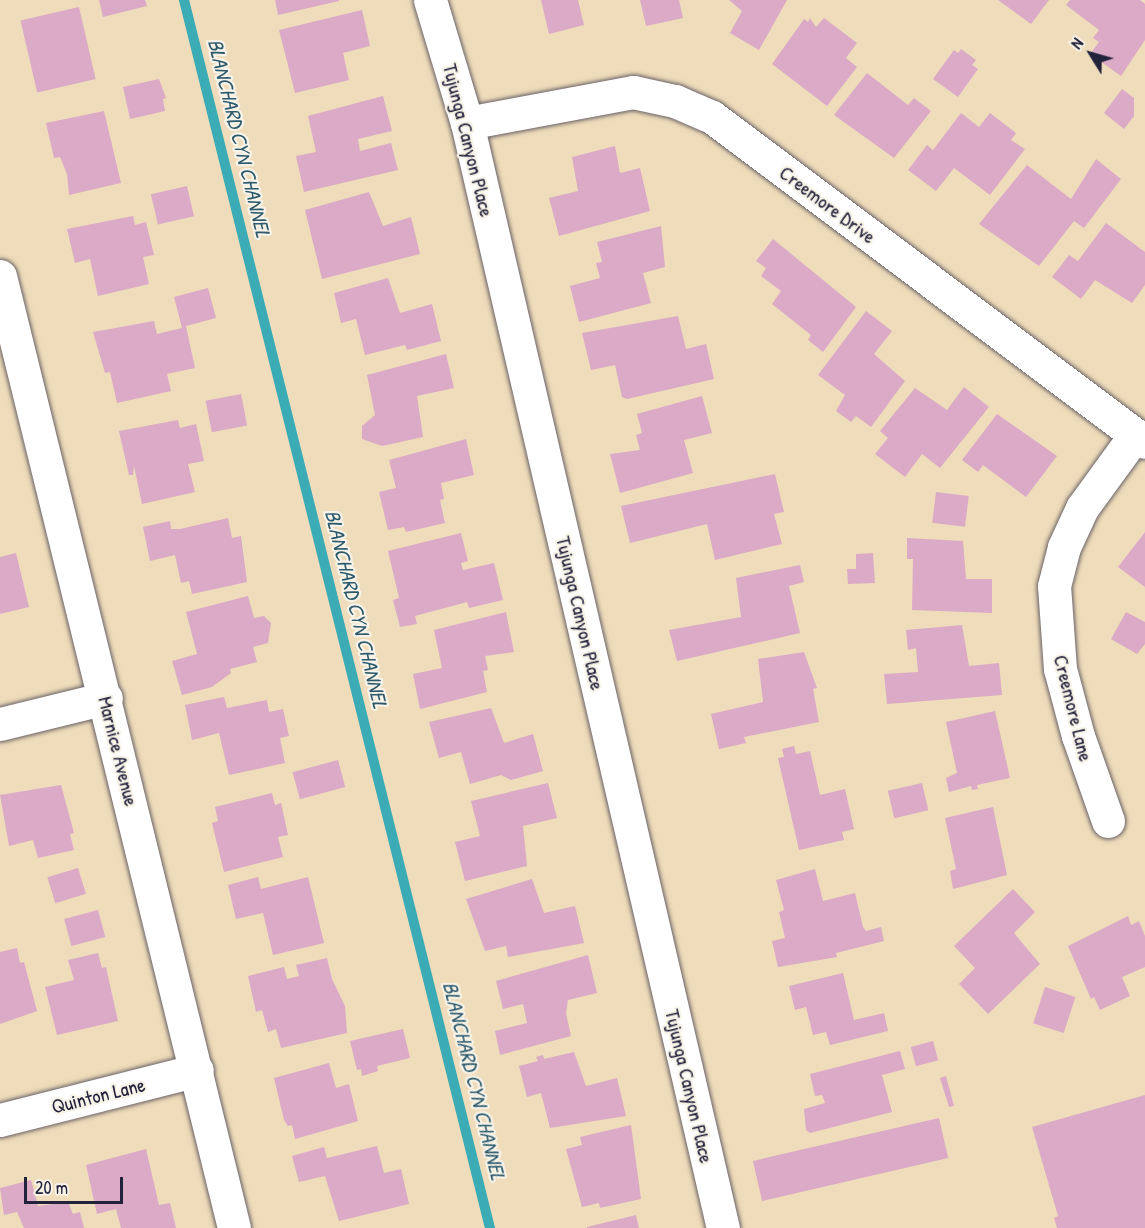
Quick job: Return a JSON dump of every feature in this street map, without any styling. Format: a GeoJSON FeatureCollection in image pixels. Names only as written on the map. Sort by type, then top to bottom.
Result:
{"type":"FeatureCollection","features":[{"type":"Feature","properties":{"kind":"street","name":"Tujunga Canyon Place"},"geometry":{"type":"LineString","coordinates":[[430,0],[467,123],[723,1228]]}},
{"type":"Feature","properties":{"kind":"street","name":"Creemore Drive"},"geometry":{"type":"LineString","coordinates":[[467,123],[633,92],[675,101],[712,117],[1140,439]]}},
{"type":"Feature","properties":{"kind":"street","name":"Marnice Avenue"},"geometry":{"type":"LineString","coordinates":[[0,276],[5,316],[106,698],[234,1228]]}},
{"type":"Feature","properties":{"kind":"street","name":"Creemore Lane"},"geometry":{"type":"LineString","coordinates":[[1107,821],[1078,736],[1060,669],[1054,586],[1064,547],[1082,508],[1140,439]]}},
{"type":"Feature","properties":{"kind":"street"},"geometry":{"type":"LineString","coordinates":[[0,724],[106,698]]}},
{"type":"Feature","properties":{"kind":"street","name":"Quinton Lane"},"geometry":{"type":"LineString","coordinates":[[0,1120],[196,1070]]}},
{"type":"Feature","properties":{"kind":"building"},"geometry":{"type":"Polygon","coordinates":[[[99,0],[145,0],[147,6],[103,17],[99,0]]]}},
{"type":"Feature","properties":{"kind":"building"},"geometry":{"type":"Polygon","coordinates":[[[275,0],[339,0],[339,1],[278,15],[275,0]]]}},
{"type":"Feature","properties":{"kind":"building"},"geometry":{"type":"Polygon","coordinates":[[[541,0],[578,0],[584,25],[549,34],[541,0]]]}},
{"type":"Feature","properties":{"kind":"building"},"geometry":{"type":"Polygon","coordinates":[[[640,0],[679,0],[683,18],[646,26],[640,0]]]}},
{"type":"Feature","properties":{"kind":"building"},"geometry":{"type":"Polygon","coordinates":[[[729,0],[787,0],[759,50],[730,33],[742,11],[729,0]]]}},
{"type":"Feature","properties":{"kind":"building"},"geometry":{"type":"Polygon","coordinates":[[[998,0],[1049,0],[1031,24],[998,0]]]}},
{"type":"Feature","properties":{"kind":"building"},"geometry":{"type":"Polygon","coordinates":[[[1070,0],[1140,0],[1145,4],[1145,40],[1121,76],[1090,54],[1099,42],[1093,38],[1099,30],[1066,5],[1070,0]]]}},
{"type":"Feature","properties":{"kind":"building"},"geometry":{"type":"Polygon","coordinates":[[[79,7],[96,79],[37,93],[21,20],[79,7]]]}},
{"type":"Feature","properties":{"kind":"building"},"geometry":{"type":"Polygon","coordinates":[[[362,10],[370,46],[343,53],[349,80],[295,93],[279,30],[362,10]]]}},
{"type":"Feature","properties":{"kind":"building"},"geometry":{"type":"Polygon","coordinates":[[[810,18],[816,27],[824,18],[857,43],[846,58],[857,67],[827,106],[772,64],[804,19],[808,22],[810,18]]]}},
{"type":"Feature","properties":{"kind":"building"},"geometry":{"type":"Polygon","coordinates":[[[961,49],[976,60],[972,65],[978,69],[958,97],[933,79],[954,50],[958,53],[961,49]]]}},
{"type":"Feature","properties":{"kind":"building"},"geometry":{"type":"Polygon","coordinates":[[[867,73],[908,105],[914,98],[931,111],[894,158],[834,115],[867,73]]]}},
{"type":"Feature","properties":{"kind":"building"},"geometry":{"type":"Polygon","coordinates":[[[159,79],[166,98],[163,99],[165,111],[130,119],[123,87],[159,79]]]}},
{"type":"Feature","properties":{"kind":"building"},"geometry":{"type":"Polygon","coordinates":[[[1122,89],[1134,98],[1134,116],[1124,129],[1104,113],[1122,89]]]}},
{"type":"Feature","properties":{"kind":"building"},"geometry":{"type":"Polygon","coordinates":[[[383,96],[392,131],[358,139],[360,151],[391,143],[398,170],[304,192],[296,156],[316,152],[308,116],[383,96]]]}},
{"type":"Feature","properties":{"kind":"building"},"geometry":{"type":"Polygon","coordinates":[[[104,111],[121,183],[69,195],[67,174],[60,157],[54,158],[46,123],[104,111]]]}},
{"type":"Feature","properties":{"kind":"building"},"geometry":{"type":"Polygon","coordinates":[[[961,113],[979,127],[990,113],[1016,133],[1011,140],[1025,149],[990,195],[954,168],[936,191],[908,170],[927,145],[933,150],[961,113]]]}},
{"type":"Feature","properties":{"kind":"building"},"geometry":{"type":"Polygon","coordinates":[[[615,146],[620,173],[640,168],[650,211],[559,236],[549,198],[578,191],[572,157],[615,146]]]}},
{"type":"Feature","properties":{"kind":"building"},"geometry":{"type":"Polygon","coordinates":[[[1096,159],[1121,179],[1084,228],[1074,221],[1039,266],[979,224],[1027,165],[1071,199],[1096,159]]]}},
{"type":"Feature","properties":{"kind":"building"},"geometry":{"type":"Polygon","coordinates":[[[187,186],[194,216],[158,225],[151,194],[187,186]]]}},
{"type":"Feature","properties":{"kind":"building"},"geometry":{"type":"Polygon","coordinates":[[[369,192],[383,226],[411,217],[420,254],[322,279],[305,210],[369,192]]]}},
{"type":"Feature","properties":{"kind":"building"},"geometry":{"type":"Polygon","coordinates":[[[133,216],[135,225],[146,222],[154,255],[143,257],[149,284],[98,296],[90,259],[75,263],[67,229],[133,216]]]}},
{"type":"Feature","properties":{"kind":"building"},"geometry":{"type":"Polygon","coordinates":[[[1106,223],[1145,252],[1145,285],[1132,303],[1095,280],[1081,299],[1052,277],[1069,255],[1078,261],[1106,223]]]}},
{"type":"Feature","properties":{"kind":"building"},"geometry":{"type":"Polygon","coordinates":[[[661,226],[665,267],[643,273],[651,303],[579,322],[570,286],[600,278],[596,263],[602,262],[597,242],[661,226]]]}},
{"type":"Feature","properties":{"kind":"building"},"geometry":{"type":"Polygon","coordinates":[[[773,239],[856,307],[823,352],[808,340],[811,335],[772,304],[781,291],[761,276],[766,268],[756,261],[773,239]]]}},
{"type":"Feature","properties":{"kind":"building"},"geometry":{"type":"Polygon","coordinates":[[[388,278],[400,313],[432,304],[441,341],[407,350],[405,345],[365,355],[356,319],[341,323],[334,293],[388,278]]]}},
{"type":"Feature","properties":{"kind":"building"},"geometry":{"type":"Polygon","coordinates":[[[208,288],[216,318],[186,326],[195,368],[167,374],[171,391],[117,403],[110,372],[105,373],[93,332],[154,321],[157,334],[182,328],[174,297],[208,288]]]}},
{"type":"Feature","properties":{"kind":"building"},"geometry":{"type":"Polygon","coordinates":[[[866,311],[892,331],[874,354],[905,381],[871,427],[856,416],[851,422],[836,411],[845,395],[818,375],[866,311]]]}},
{"type":"Feature","properties":{"kind":"building"},"geometry":{"type":"Polygon","coordinates":[[[678,316],[686,349],[706,344],[714,379],[627,399],[622,397],[615,365],[591,370],[582,333],[678,316]]]}},
{"type":"Feature","properties":{"kind":"building"},"geometry":{"type":"Polygon","coordinates":[[[446,354],[454,388],[417,396],[423,437],[382,446],[362,439],[362,426],[375,415],[367,375],[446,354]]]}},
{"type":"Feature","properties":{"kind":"building"},"geometry":{"type":"Polygon","coordinates":[[[964,387],[989,407],[940,468],[922,454],[905,477],[875,454],[888,438],[880,431],[915,388],[947,410],[964,387]]]}},
{"type":"Feature","properties":{"kind":"building"},"geometry":{"type":"Polygon","coordinates":[[[241,394],[247,425],[212,432],[206,401],[241,394]]]}},
{"type":"Feature","properties":{"kind":"building"},"geometry":{"type":"Polygon","coordinates":[[[702,396],[712,433],[684,440],[693,473],[620,493],[610,454],[640,450],[636,435],[642,433],[637,414],[702,396]]]}},
{"type":"Feature","properties":{"kind":"building"},"geometry":{"type":"Polygon","coordinates":[[[997,414],[1057,456],[1026,497],[983,465],[978,472],[962,460],[997,414]]]}},
{"type":"Feature","properties":{"kind":"building"},"geometry":{"type":"Polygon","coordinates":[[[178,420],[180,428],[196,424],[204,461],[188,464],[195,492],[142,504],[134,466],[133,475],[129,475],[119,431],[178,420]]]}},
{"type":"Feature","properties":{"kind":"building"},"geometry":{"type":"Polygon","coordinates":[[[466,439],[474,475],[441,483],[444,499],[440,500],[445,523],[406,532],[404,527],[388,530],[379,492],[396,488],[389,460],[466,439]]]}},
{"type":"Feature","properties":{"kind":"building"},"geometry":{"type":"Polygon","coordinates":[[[775,474],[784,512],[774,514],[782,544],[715,560],[707,524],[630,543],[621,506],[775,474]]]}},
{"type":"Feature","properties":{"kind":"building"},"geometry":{"type":"Polygon","coordinates":[[[936,492],[969,496],[965,527],[932,523],[936,492]]]}},
{"type":"Feature","properties":{"kind":"building"},"geometry":{"type":"Polygon","coordinates":[[[228,518],[232,538],[241,536],[247,582],[192,594],[189,581],[181,583],[175,555],[150,561],[143,527],[170,521],[171,529],[180,529],[228,518]]]}},
{"type":"Feature","properties":{"kind":"building"},"geometry":{"type":"Polygon","coordinates":[[[1145,532],[1145,587],[1118,567],[1145,532]]]}},
{"type":"Feature","properties":{"kind":"building"},"geometry":{"type":"Polygon","coordinates":[[[461,533],[468,561],[461,563],[463,570],[494,563],[503,600],[469,608],[467,602],[415,616],[417,624],[400,627],[393,600],[399,598],[388,551],[461,533]]]}},
{"type":"Feature","properties":{"kind":"building"},"geometry":{"type":"Polygon","coordinates":[[[907,538],[963,541],[966,579],[992,579],[992,613],[912,610],[913,559],[907,559],[907,538]]]}},
{"type":"Feature","properties":{"kind":"building"},"geometry":{"type":"Polygon","coordinates":[[[16,553],[29,607],[0,614],[0,557],[16,553]]]}},
{"type":"Feature","properties":{"kind":"building"},"geometry":{"type":"Polygon","coordinates":[[[873,553],[875,583],[848,584],[847,569],[856,569],[856,554],[873,553]]]}},
{"type":"Feature","properties":{"kind":"building"},"geometry":{"type":"Polygon","coordinates":[[[800,565],[804,582],[789,586],[800,633],[677,661],[669,630],[741,617],[736,578],[800,565]]]}},
{"type":"Feature","properties":{"kind":"building"},"geometry":{"type":"Polygon","coordinates":[[[248,596],[254,618],[264,616],[271,623],[268,643],[253,647],[257,662],[230,669],[231,673],[212,687],[182,695],[172,661],[197,654],[186,612],[248,596]]]}},
{"type":"Feature","properties":{"kind":"building"},"geometry":{"type":"Polygon","coordinates":[[[506,612],[514,652],[485,656],[488,670],[483,671],[487,692],[420,709],[413,674],[442,668],[434,630],[506,612]]]}},
{"type":"Feature","properties":{"kind":"building"},"geometry":{"type":"Polygon","coordinates":[[[1126,612],[1145,622],[1145,644],[1137,654],[1111,639],[1126,612]]]}},
{"type":"Feature","properties":{"kind":"building"},"geometry":{"type":"Polygon","coordinates":[[[962,625],[969,666],[999,663],[1002,695],[887,704],[884,674],[918,672],[916,648],[908,650],[906,630],[962,625]]]}},
{"type":"Feature","properties":{"kind":"building"},"geometry":{"type":"Polygon","coordinates":[[[804,652],[817,688],[813,689],[819,722],[744,737],[746,743],[719,749],[711,714],[763,702],[758,659],[804,652]]]}},
{"type":"Feature","properties":{"kind":"building"},"geometry":{"type":"Polygon","coordinates":[[[224,697],[227,708],[267,700],[269,712],[283,709],[289,736],[280,738],[285,763],[229,775],[219,733],[192,740],[185,705],[224,697]]]}},
{"type":"Feature","properties":{"kind":"building"},"geometry":{"type":"Polygon","coordinates":[[[491,708],[504,743],[533,734],[543,771],[511,780],[501,775],[470,784],[461,752],[439,758],[429,722],[491,708]]]}},
{"type":"Feature","properties":{"kind":"building"},"geometry":{"type":"Polygon","coordinates":[[[995,711],[1010,778],[977,785],[978,789],[972,790],[971,786],[949,792],[946,778],[957,773],[946,722],[995,711]]]}},
{"type":"Feature","properties":{"kind":"building"},"geometry":{"type":"Polygon","coordinates":[[[794,746],[796,754],[810,751],[820,795],[845,789],[854,829],[842,832],[844,840],[799,850],[778,758],[784,757],[782,749],[794,746]]]}},
{"type":"Feature","properties":{"kind":"building"},"geometry":{"type":"Polygon","coordinates":[[[338,760],[345,787],[300,799],[293,772],[338,760]]]}},
{"type":"Feature","properties":{"kind":"building"},"geometry":{"type":"Polygon","coordinates":[[[548,783],[557,818],[523,826],[527,866],[465,881],[455,842],[480,836],[471,801],[548,783]]]}},
{"type":"Feature","properties":{"kind":"building"},"geometry":{"type":"Polygon","coordinates":[[[922,783],[928,810],[894,818],[888,791],[922,783]]]}},
{"type":"Feature","properties":{"kind":"building"},"geometry":{"type":"Polygon","coordinates":[[[61,785],[74,833],[70,834],[74,850],[38,858],[33,840],[9,846],[0,795],[61,785]]]}},
{"type":"Feature","properties":{"kind":"building"},"geometry":{"type":"Polygon","coordinates":[[[272,793],[275,805],[281,803],[288,835],[278,837],[283,857],[224,872],[212,823],[218,821],[215,807],[272,793]]]}},
{"type":"Feature","properties":{"kind":"building"},"geometry":{"type":"Polygon","coordinates":[[[993,807],[1007,875],[953,889],[950,871],[956,869],[945,818],[993,807]]]}},
{"type":"Feature","properties":{"kind":"building"},"geometry":{"type":"Polygon","coordinates":[[[78,868],[86,894],[55,903],[47,877],[78,868]]]}},
{"type":"Feature","properties":{"kind":"building"},"geometry":{"type":"Polygon","coordinates":[[[815,869],[823,901],[855,893],[863,927],[866,931],[881,927],[884,941],[836,953],[837,957],[778,967],[772,941],[785,938],[779,912],[784,910],[776,880],[815,869]]]}},
{"type":"Feature","properties":{"kind":"building"},"geometry":{"type":"Polygon","coordinates":[[[258,877],[261,889],[308,877],[324,943],[273,955],[263,913],[236,919],[228,885],[258,877]]]}},
{"type":"Feature","properties":{"kind":"building"},"geometry":{"type":"Polygon","coordinates":[[[532,879],[544,913],[575,906],[584,943],[508,957],[506,946],[485,951],[466,899],[532,879]]]}},
{"type":"Feature","properties":{"kind":"building"},"geometry":{"type":"Polygon","coordinates":[[[1013,889],[1035,912],[1014,933],[1040,964],[988,1014],[959,984],[975,968],[954,946],[1013,889]]]}},
{"type":"Feature","properties":{"kind":"building"},"geometry":{"type":"Polygon","coordinates":[[[98,910],[105,937],[71,946],[64,919],[98,910]]]}},
{"type":"Feature","properties":{"kind":"building"},"geometry":{"type":"Polygon","coordinates":[[[1128,916],[1131,925],[1139,921],[1145,936],[1145,967],[1122,977],[1130,996],[1100,1010],[1094,997],[1091,999],[1068,946],[1128,916]]]}},
{"type":"Feature","properties":{"kind":"building"},"geometry":{"type":"Polygon","coordinates":[[[17,948],[20,963],[24,962],[37,1011],[0,1024],[0,952],[17,948]]]}},
{"type":"Feature","properties":{"kind":"building"},"geometry":{"type":"Polygon","coordinates":[[[98,953],[102,968],[106,967],[118,1021],[57,1035],[45,987],[74,980],[68,960],[98,953]]]}},
{"type":"Feature","properties":{"kind":"building"},"geometry":{"type":"Polygon","coordinates":[[[588,955],[597,993],[568,1000],[566,1013],[571,1036],[500,1055],[495,1031],[527,1023],[523,1004],[503,1009],[496,981],[588,955]]]}},
{"type":"Feature","properties":{"kind":"building"},"geometry":{"type":"Polygon","coordinates":[[[327,958],[332,979],[345,1006],[347,1033],[281,1048],[276,1029],[268,1032],[262,1010],[256,1012],[248,976],[284,967],[287,979],[299,976],[296,965],[327,958]]]}},
{"type":"Feature","properties":{"kind":"building"},"geometry":{"type":"Polygon","coordinates":[[[843,973],[854,1020],[884,1013],[888,1031],[830,1045],[826,1032],[813,1035],[806,1007],[795,1010],[789,986],[843,973]]]}},
{"type":"Feature","properties":{"kind":"building"},"geometry":{"type":"Polygon","coordinates":[[[1045,987],[1075,997],[1064,1033],[1033,1023],[1045,987]]]}},
{"type":"Feature","properties":{"kind":"building"},"geometry":{"type":"Polygon","coordinates":[[[403,1029],[410,1058],[377,1066],[378,1071],[362,1076],[361,1069],[357,1070],[350,1041],[403,1029]]]}},
{"type":"Feature","properties":{"kind":"building"},"geometry":{"type":"Polygon","coordinates":[[[933,1041],[938,1060],[916,1066],[911,1047],[933,1041]]]}},
{"type":"Feature","properties":{"kind":"building"},"geometry":{"type":"Polygon","coordinates":[[[900,1051],[905,1069],[882,1075],[892,1112],[810,1133],[806,1130],[804,1109],[825,1103],[822,1095],[815,1096],[810,1074],[900,1051]]]}},
{"type":"Feature","properties":{"kind":"building"},"geometry":{"type":"Polygon","coordinates":[[[574,1052],[586,1086],[617,1078],[626,1116],[550,1128],[541,1093],[527,1097],[519,1066],[538,1061],[536,1057],[543,1055],[544,1059],[574,1052]]]}},
{"type":"Feature","properties":{"kind":"building"},"geometry":{"type":"Polygon","coordinates":[[[329,1063],[336,1088],[349,1084],[358,1121],[295,1139],[292,1125],[288,1126],[284,1120],[274,1078],[329,1063]]]}},
{"type":"Feature","properties":{"kind":"building"},"geometry":{"type":"Polygon","coordinates":[[[946,1076],[954,1106],[949,1107],[940,1078],[946,1076]]]}},
{"type":"Feature","properties":{"kind":"building"},"geometry":{"type":"Polygon","coordinates":[[[1145,1095],[1145,1228],[1057,1228],[1054,1218],[1058,1216],[1032,1127],[1145,1095]]]}},
{"type":"Feature","properties":{"kind":"building"},"geometry":{"type":"Polygon","coordinates":[[[939,1118],[948,1158],[762,1201],[753,1161],[939,1118]]]}},
{"type":"Feature","properties":{"kind":"building"},"geometry":{"type":"Polygon","coordinates":[[[631,1125],[641,1199],[600,1208],[599,1203],[582,1207],[566,1149],[582,1145],[580,1137],[631,1125]]]}},
{"type":"Feature","properties":{"kind":"building"},"geometry":{"type":"Polygon","coordinates":[[[377,1146],[384,1173],[401,1169],[409,1204],[339,1221],[325,1176],[299,1182],[292,1156],[324,1147],[327,1158],[377,1146]]]}},
{"type":"Feature","properties":{"kind":"building"},"geometry":{"type":"Polygon","coordinates":[[[146,1149],[159,1205],[170,1203],[176,1228],[121,1228],[116,1209],[97,1214],[86,1165],[146,1149]]]}},
{"type":"Feature","properties":{"kind":"building"},"geometry":{"type":"Polygon","coordinates":[[[31,1180],[38,1206],[68,1202],[73,1214],[80,1212],[84,1228],[24,1228],[17,1212],[4,1215],[0,1188],[31,1180]]]}},
{"type":"Feature","properties":{"kind":"building"},"geometry":{"type":"Polygon","coordinates":[[[636,1215],[639,1228],[587,1228],[587,1227],[636,1215]]]}},
{"type":"Feature","properties":{"kind":"waterway","name":"BLANCHARD CYN CHANNEL"},"geometry":{"type":"LineString","coordinates":[[184,0],[490,1228]]}}]}
